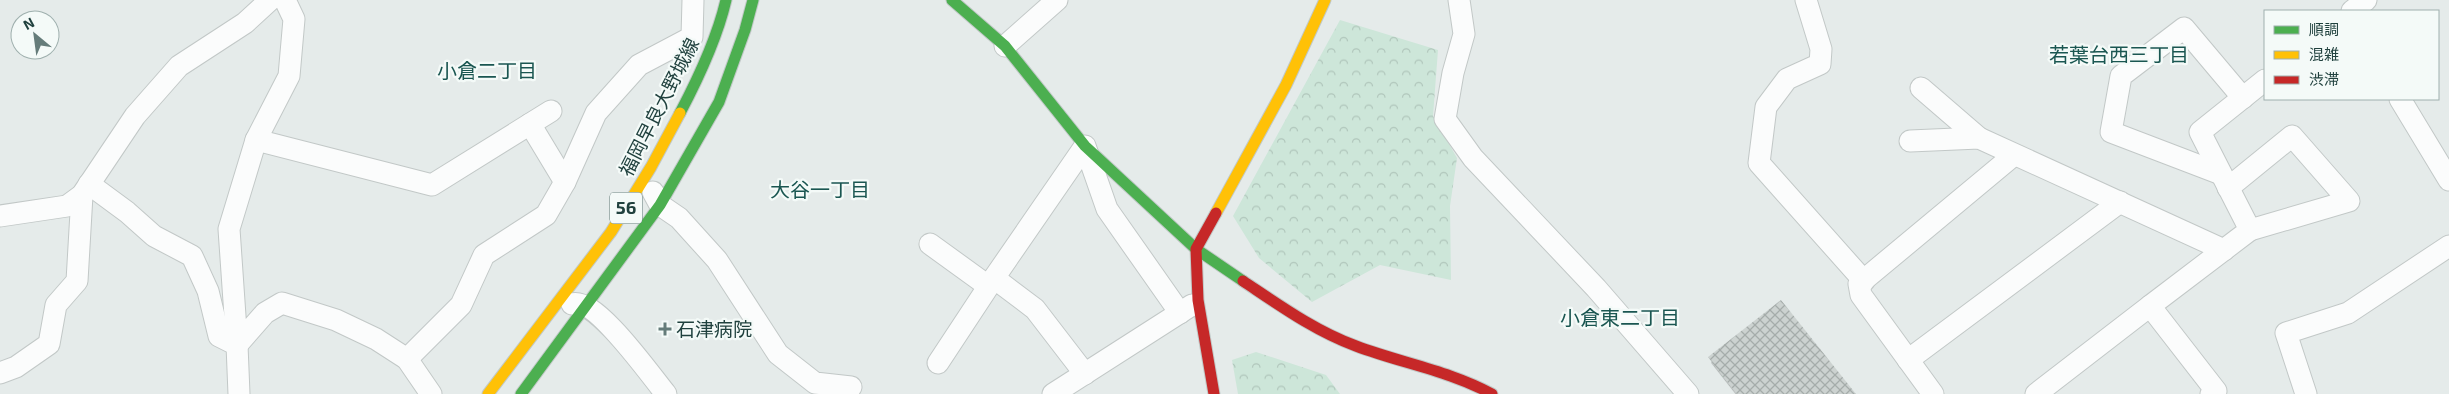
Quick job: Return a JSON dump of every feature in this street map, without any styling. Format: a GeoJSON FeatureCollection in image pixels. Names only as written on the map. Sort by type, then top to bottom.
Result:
{"type":"FeatureCollection","features":[{"type":"Feature","properties":{"kind":"street"},"geometry":{"type":"LineString","coordinates":[[0,216],[67,206],[86,189],[134,116],[179,66],[244,23],[270,0]]}},
{"type":"Feature","properties":{"kind":"street"},"geometry":{"type":"LineString","coordinates":[[234,393],[237,345],[229,229],[256,140],[289,76],[294,19],[285,0]]}},
{"type":"Feature","properties":{"kind":"street"},"geometry":{"type":"LineString","coordinates":[[407,359],[461,305],[484,255],[546,215],[565,182],[596,113],[639,65],[692,37],[692,0]]}},
{"type":"Feature","properties":{"kind":"street","name":"福岡早良大野城線"},"geometry":{"type":"LineString","coordinates":[[488,394],[610,232],[651,167],[694,86],[721,21],[726,0]]}},
{"type":"Feature","properties":{"kind":"street","name":"56"},"geometry":{"type":"LineString","coordinates":[[522,391],[588,306],[660,205],[719,102],[745,30],[753,0]]}},
{"type":"Feature","properties":{"kind":"street"},"geometry":{"type":"LineString","coordinates":[[952,0],[1005,46],[1085,146],[1196,249],[1293,314],[1353,345],[1403,363],[1466,380],[1492,394]]}},
{"type":"Feature","properties":{"kind":"street"},"geometry":{"type":"LineString","coordinates":[[1005,46],[1057,0]]}},
{"type":"Feature","properties":{"kind":"street"},"geometry":{"type":"LineString","coordinates":[[1214,394],[1198,300],[1196,249],[1286,85],[1325,0]]}},
{"type":"Feature","properties":{"kind":"street"},"geometry":{"type":"LineString","coordinates":[[1459,0],[1464,34],[1453,73],[1445,119],[1473,158],[1596,288],[1688,394]]}},
{"type":"Feature","properties":{"kind":"street"},"geometry":{"type":"LineString","coordinates":[[1806,0],[1821,49],[1820,64],[1787,80],[1766,107],[1759,164],[1864,281]]}},
{"type":"Feature","properties":{"kind":"street"},"geometry":{"type":"LineString","coordinates":[[2224,181],[2111,132],[2121,76],[2184,28],[2243,98]]}},
{"type":"Feature","properties":{"kind":"street"},"geometry":{"type":"LineString","coordinates":[[2250,230],[2200,132],[2264,81]]}},
{"type":"Feature","properties":{"kind":"street"},"geometry":{"type":"LineString","coordinates":[[1921,88],[1979,138],[2224,250]]}},
{"type":"Feature","properties":{"kind":"street"},"geometry":{"type":"LineString","coordinates":[[2401,100],[2449,180]]}},
{"type":"Feature","properties":{"kind":"street"},"geometry":{"type":"LineString","coordinates":[[256,140],[432,185],[552,111]]}},
{"type":"Feature","properties":{"kind":"street"},"geometry":{"type":"LineString","coordinates":[[530,124],[565,182]]}},
{"type":"Feature","properties":{"kind":"street"},"geometry":{"type":"LineString","coordinates":[[2036,394],[2250,230],[2349,201],[2292,136],[2224,181]]}},
{"type":"Feature","properties":{"kind":"street"},"geometry":{"type":"LineString","coordinates":[[1910,140],[1979,138]]}},
{"type":"Feature","properties":{"kind":"street"},"geometry":{"type":"LineString","coordinates":[[938,362],[1085,146]]}},
{"type":"Feature","properties":{"kind":"street"},"geometry":{"type":"LineString","coordinates":[[1085,146],[1107,209],[1180,313]]}},
{"type":"Feature","properties":{"kind":"street"},"geometry":{"type":"LineString","coordinates":[[1933,394],[1861,295],[1859,284],[2014,154]]}},
{"type":"Feature","properties":{"kind":"street"},"geometry":{"type":"LineString","coordinates":[[651,167],[651,190],[660,205],[678,218],[717,260],[778,354],[815,383],[851,387]]}},
{"type":"Feature","properties":{"kind":"street"},"geometry":{"type":"LineString","coordinates":[[86,189],[127,212],[154,236],[192,256],[208,291],[219,336],[237,345]]}},
{"type":"Feature","properties":{"kind":"street"},"geometry":{"type":"LineString","coordinates":[[0,373],[16,366],[50,344],[56,305],[76,281],[86,189]]}},
{"type":"Feature","properties":{"kind":"street"},"geometry":{"type":"LineString","coordinates":[[1908,360],[2120,202]]}},
{"type":"Feature","properties":{"kind":"street"},"geometry":{"type":"LineString","coordinates":[[610,232],[644,205],[660,205]]}},
{"type":"Feature","properties":{"kind":"street"},"geometry":{"type":"LineString","coordinates":[[930,244],[1035,309],[1085,374]]}},
{"type":"Feature","properties":{"kind":"street"},"geometry":{"type":"LineString","coordinates":[[2306,394],[2286,333],[2348,313],[2449,246]]}},
{"type":"Feature","properties":{"kind":"street"},"geometry":{"type":"LineString","coordinates":[[581,270],[580,291],[588,306]]}},
{"type":"Feature","properties":{"kind":"street"},"geometry":{"type":"LineString","coordinates":[[1053,394],[1198,300]]}},
{"type":"Feature","properties":{"kind":"street"},"geometry":{"type":"LineString","coordinates":[[534,334],[564,307],[575,302],[588,306],[603,317],[666,394]]}},
{"type":"Feature","properties":{"kind":"street"},"geometry":{"type":"LineString","coordinates":[[237,345],[265,313],[282,303],[336,320],[376,339],[407,359],[431,394]]}},
{"type":"Feature","properties":{"kind":"street"},"geometry":{"type":"LineString","coordinates":[[2150,306],[2216,391],[2211,394]]}},
{"type":"Feature","properties":{"kind":"green space"},"geometry":{"type":"Polygon","coordinates":[[[1340,20],[1438,50],[1433,116],[1457,158],[1450,206],[1451,280],[1380,265],[1312,302],[1259,258],[1233,216],[1340,20]]]}},
{"type":"Feature","properties":{"kind":"green space"},"geometry":{"type":"Polygon","coordinates":[[[1256,352],[1326,375],[1340,394],[1238,394],[1232,360],[1256,352]]]}},
{"type":"Feature","properties":{"kind":"building"},"geometry":{"type":"Polygon","coordinates":[[[1781,300],[1856,394],[1737,394],[1708,357],[1781,300]]]}},
{"type":"Feature","properties":{"kind":"traffic: fast"},"geometry":{"type":"LineString","coordinates":[[680,113],[707,58],[726,0]]}},
{"type":"Feature","properties":{"kind":"traffic: fast"},"geometry":{"type":"LineString","coordinates":[[521,394],[660,205],[719,102],[745,30],[753,0]]}},
{"type":"Feature","properties":{"kind":"traffic: fast"},"geometry":{"type":"LineString","coordinates":[[952,0],[1005,46],[1085,146],[1196,249],[1243,281]]}},
{"type":"Feature","properties":{"kind":"traffic: slow"},"geometry":{"type":"LineString","coordinates":[[1216,213],[1286,85],[1325,0]]}},
{"type":"Feature","properties":{"kind":"traffic: slow"},"geometry":{"type":"LineString","coordinates":[[488,394],[611,232],[651,167],[680,113]]}},
{"type":"Feature","properties":{"kind":"traffic: jam"},"geometry":{"type":"LineString","coordinates":[[1214,394],[1198,300],[1196,249],[1216,213]]}},
{"type":"Feature","properties":{"kind":"traffic: jam"},"geometry":{"type":"LineString","coordinates":[[1243,281],[1298,317],[1341,340],[1459,379],[1492,394]]}},
{"type":"Feature","properties":{"kind":"place","name":"石津病院"},"geometry":{"type":"Point","coordinates":[665,329]}},
{"type":"Feature","properties":{"kind":"district","name":"若葉台西三丁目"},"geometry":{"type":"Point","coordinates":[2119,55]}},
{"type":"Feature","properties":{"kind":"district","name":"小倉二丁目"},"geometry":{"type":"Point","coordinates":[487,71]}},
{"type":"Feature","properties":{"kind":"district","name":"大谷一丁目"},"geometry":{"type":"Point","coordinates":[820,190]}},
{"type":"Feature","properties":{"kind":"district","name":"小倉東二丁目"},"geometry":{"type":"Point","coordinates":[1620,318]}}]}
